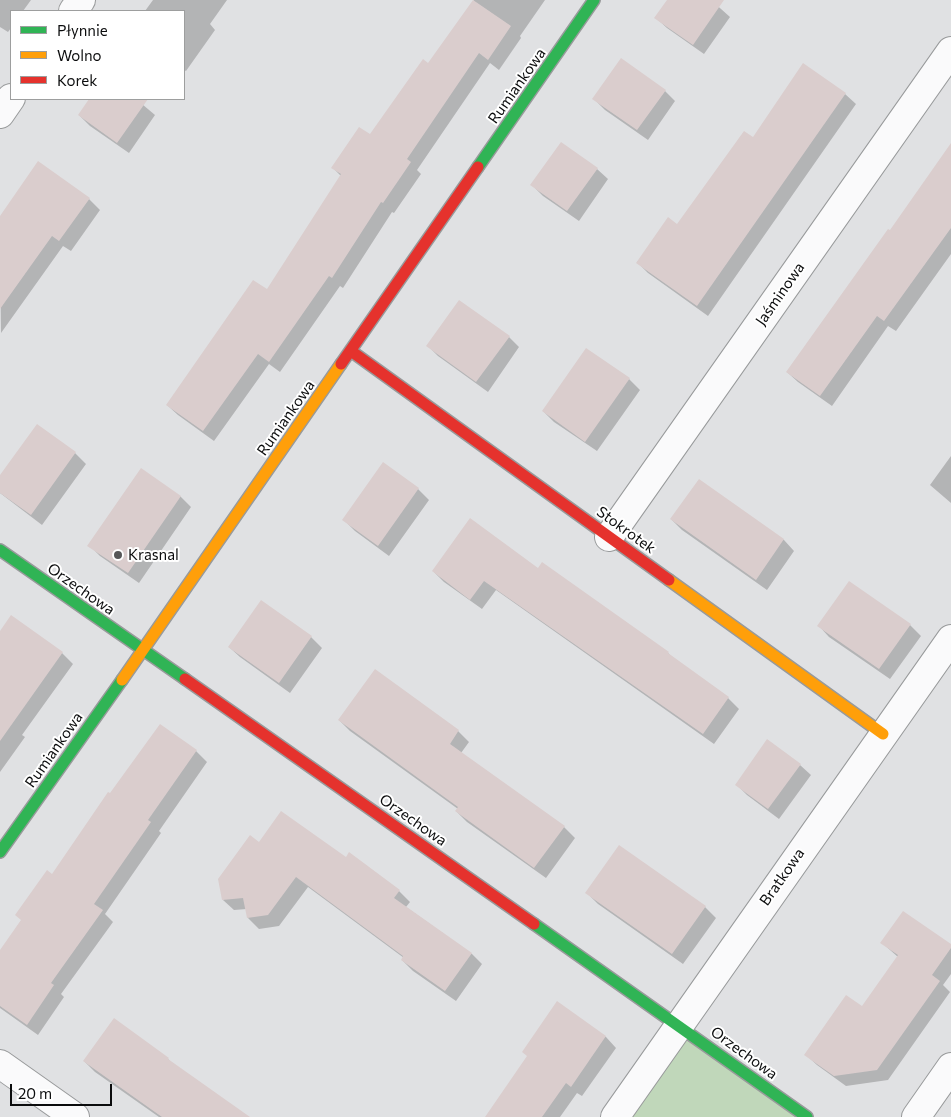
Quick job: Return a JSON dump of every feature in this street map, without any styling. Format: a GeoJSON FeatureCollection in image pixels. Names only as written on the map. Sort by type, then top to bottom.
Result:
{"type":"FeatureCollection","features":[{"type":"Feature","properties":{"kind":"street","name":"Rumiankowa"},"geometry":{"type":"LineString","coordinates":[[0,852],[143,650],[594,0]]}},
{"type":"Feature","properties":{"kind":"street","name":"Jaśminowa"},"geometry":{"type":"LineString","coordinates":[[609,537],[951,51]]}},
{"type":"Feature","properties":{"kind":"street"},"geometry":{"type":"LineString","coordinates":[[0,114],[10,99]]}},
{"type":"Feature","properties":{"kind":"street","name":"Stokrotek"},"geometry":{"type":"LineString","coordinates":[[351,351],[883,734]]}},
{"type":"Feature","properties":{"kind":"street","name":"Orzechowa"},"geometry":{"type":"LineString","coordinates":[[0,550],[679,1025],[807,1117]]}},
{"type":"Feature","properties":{"kind":"street","name":"Bratkowa"},"geometry":{"type":"LineString","coordinates":[[615,1117],[951,639]]}},
{"type":"Feature","properties":{"kind":"street"},"geometry":{"type":"LineString","coordinates":[[0,1064],[75,1117]]}},
{"type":"Feature","properties":{"kind":"street"},"geometry":{"type":"LineString","coordinates":[[916,1117],[951,1067]]}},
{"type":"Feature","properties":{"kind":"green space"},"geometry":{"type":"Polygon","coordinates":[[[679,1026],[805,1117],[616,1117],[679,1026]]]}},
{"type":"Feature","properties":{"kind":"building"},"geometry":{"type":"Polygon","coordinates":[[[473,0],[511,26],[488,60],[479,53],[407,159],[411,162],[383,203],[381,202],[332,278],[329,276],[269,362],[258,354],[203,431],[166,405],[253,280],[267,289],[341,174],[331,168],[359,127],[370,134],[423,59],[428,63],[473,0]]]}},
{"type":"Feature","properties":{"kind":"building"},"geometry":{"type":"Polygon","coordinates":[[[667,0],[724,0],[693,45],[654,18],[667,0]]]}},
{"type":"Feature","properties":{"kind":"building"},"geometry":{"type":"Polygon","coordinates":[[[621,58],[666,90],[637,130],[592,99],[621,58]]]}},
{"type":"Feature","properties":{"kind":"building"},"geometry":{"type":"Polygon","coordinates":[[[803,63],[846,93],[697,306],[636,263],[668,217],[677,224],[744,131],[753,137],[803,63]]]}},
{"type":"Feature","properties":{"kind":"building"},"geometry":{"type":"Polygon","coordinates":[[[88,100],[147,100],[117,143],[78,115],[88,100]]]}},
{"type":"Feature","properties":{"kind":"building"},"geometry":{"type":"Polygon","coordinates":[[[561,142],[598,168],[567,211],[530,185],[561,142]]]}},
{"type":"Feature","properties":{"kind":"building"},"geometry":{"type":"Polygon","coordinates":[[[951,143],[951,228],[884,321],[877,316],[820,396],[786,372],[951,143]]]}},
{"type":"Feature","properties":{"kind":"building"},"geometry":{"type":"Polygon","coordinates":[[[38,161],[90,198],[59,241],[52,236],[0,309],[0,216],[38,161]]]}},
{"type":"Feature","properties":{"kind":"building"},"geometry":{"type":"Polygon","coordinates":[[[459,300],[510,336],[476,382],[426,346],[459,300]]]}},
{"type":"Feature","properties":{"kind":"building"},"geometry":{"type":"Polygon","coordinates":[[[586,348],[630,378],[585,442],[542,411],[586,348]]]}},
{"type":"Feature","properties":{"kind":"building"},"geometry":{"type":"Polygon","coordinates":[[[37,424],[76,452],[31,515],[0,493],[0,475],[37,424]]]}},
{"type":"Feature","properties":{"kind":"building"},"geometry":{"type":"Polygon","coordinates":[[[383,462],[419,488],[378,546],[342,520],[383,462]]]}},
{"type":"Feature","properties":{"kind":"building"},"geometry":{"type":"Polygon","coordinates":[[[141,468],[181,496],[128,573],[87,546],[141,468]]]}},
{"type":"Feature","properties":{"kind":"building"},"geometry":{"type":"Polygon","coordinates":[[[699,479],[784,539],[756,580],[670,519],[699,479]]]}},
{"type":"Feature","properties":{"kind":"building"},"geometry":{"type":"Polygon","coordinates":[[[470,518],[538,568],[542,562],[729,697],[703,734],[484,581],[470,600],[432,571],[470,518]]]}},
{"type":"Feature","properties":{"kind":"building"},"geometry":{"type":"Polygon","coordinates":[[[849,581],[911,624],[879,669],[817,626],[849,581]]]}},
{"type":"Feature","properties":{"kind":"building"},"geometry":{"type":"Polygon","coordinates":[[[261,600],[312,636],[279,683],[228,647],[261,600]]]}},
{"type":"Feature","properties":{"kind":"building"},"geometry":{"type":"Polygon","coordinates":[[[11,615],[63,652],[0,741],[0,631],[11,615]]]}},
{"type":"Feature","properties":{"kind":"building"},"geometry":{"type":"Polygon","coordinates":[[[375,669],[459,730],[450,744],[565,826],[534,868],[455,811],[458,807],[338,720],[375,669]]]}},
{"type":"Feature","properties":{"kind":"building"},"geometry":{"type":"Polygon","coordinates":[[[160,724],[197,750],[148,820],[151,822],[94,904],[103,910],[51,983],[54,985],[27,1025],[0,1006],[0,950],[21,920],[15,915],[47,870],[52,874],[108,792],[110,793],[160,724]]]}},
{"type":"Feature","properties":{"kind":"building"},"geometry":{"type":"Polygon","coordinates":[[[767,739],[801,764],[768,809],[735,785],[767,739]]]}},
{"type":"Feature","properties":{"kind":"building"},"geometry":{"type":"Polygon","coordinates":[[[281,811],[346,857],[349,852],[400,890],[394,898],[472,953],[445,991],[401,960],[403,956],[296,877],[268,915],[247,918],[243,898],[222,900],[218,879],[250,835],[259,842],[281,811]]]}},
{"type":"Feature","properties":{"kind":"building"},"geometry":{"type":"Polygon","coordinates":[[[619,845],[706,906],[672,954],[585,893],[619,845]]]}},
{"type":"Feature","properties":{"kind":"building"},"geometry":{"type":"Polygon","coordinates":[[[903,911],[951,944],[951,948],[932,975],[940,981],[877,1070],[834,1076],[804,1055],[846,995],[862,1006],[898,955],[880,943],[903,911]]]}},
{"type":"Feature","properties":{"kind":"building"},"geometry":{"type":"Polygon","coordinates":[[[557,1001],[606,1036],[571,1087],[566,1083],[542,1117],[485,1117],[527,1056],[522,1052],[557,1001]]]}},
{"type":"Feature","properties":{"kind":"building"},"geometry":{"type":"Polygon","coordinates":[[[114,1018],[250,1117],[162,1117],[83,1061],[114,1018]]]}},
{"type":"Feature","properties":{"kind":"traffic: fast"},"geometry":{"type":"LineString","coordinates":[[478,167],[594,0]]}},
{"type":"Feature","properties":{"kind":"traffic: fast"},"geometry":{"type":"LineString","coordinates":[[0,550],[185,679]]}},
{"type":"Feature","properties":{"kind":"traffic: fast"},"geometry":{"type":"LineString","coordinates":[[0,852],[122,680]]}},
{"type":"Feature","properties":{"kind":"traffic: fast"},"geometry":{"type":"LineString","coordinates":[[534,924],[807,1117]]}},
{"type":"Feature","properties":{"kind":"traffic: slow"},"geometry":{"type":"LineString","coordinates":[[122,680],[341,364]]}},
{"type":"Feature","properties":{"kind":"traffic: slow"},"geometry":{"type":"LineString","coordinates":[[669,580],[883,734]]}},
{"type":"Feature","properties":{"kind":"traffic: jam"},"geometry":{"type":"LineString","coordinates":[[341,364],[478,167]]}},
{"type":"Feature","properties":{"kind":"traffic: jam"},"geometry":{"type":"LineString","coordinates":[[351,351],[669,580]]}},
{"type":"Feature","properties":{"kind":"traffic: jam"},"geometry":{"type":"LineString","coordinates":[[185,679],[534,924]]}},
{"type":"Feature","properties":{"kind":"place","name":"Krasnal"},"geometry":{"type":"Point","coordinates":[118,555]}}]}
